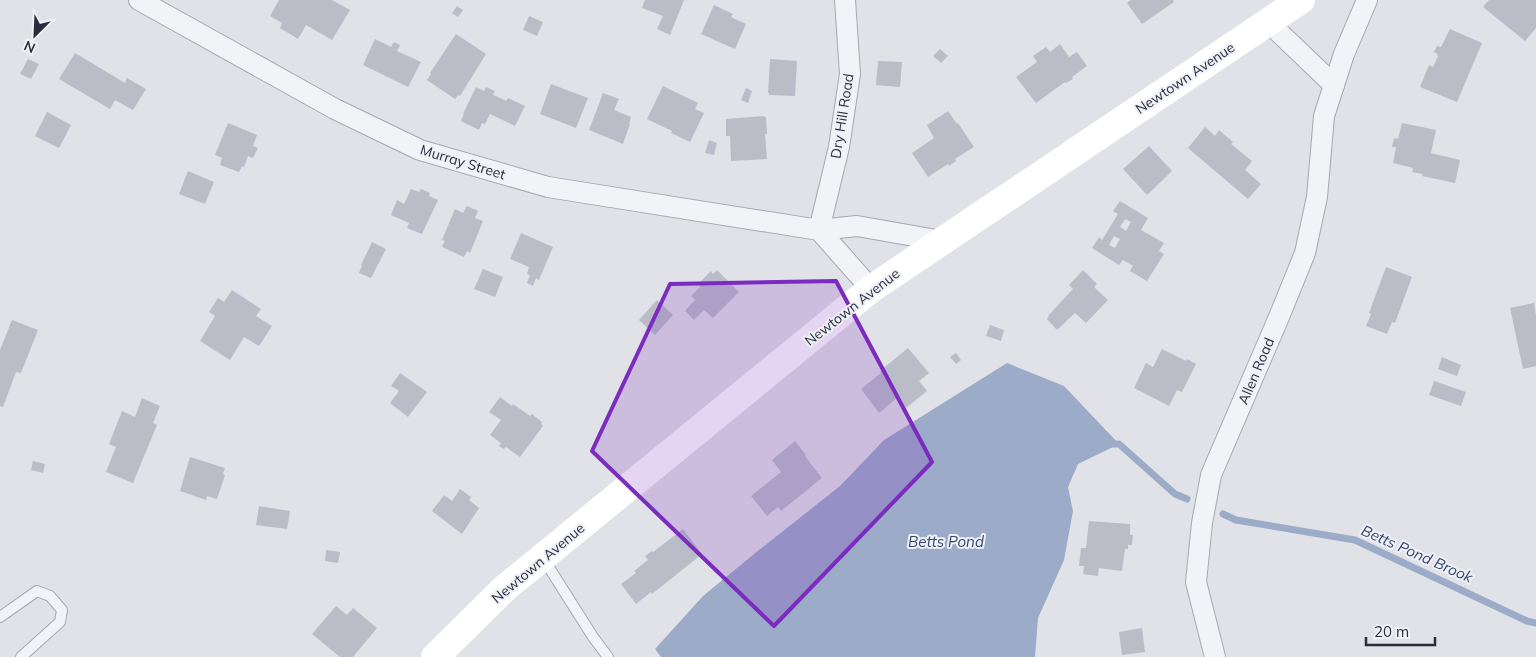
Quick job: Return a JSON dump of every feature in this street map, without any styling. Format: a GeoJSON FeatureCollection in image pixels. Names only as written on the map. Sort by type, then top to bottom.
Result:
{"type":"FeatureCollection","features":[{"type":"Feature","properties":{"kind":"main road","name":"Newtown Avenue"},"geometry":{"type":"LineString","coordinates":[[435,657],[505,588],[871,289],[1300,0]]}},
{"type":"Feature","properties":{"kind":"street","name":"Murray Street"},"geometry":{"type":"LineString","coordinates":[[139,0],[335,109],[420,150],[548,187],[819,230],[857,226],[942,241]]}},
{"type":"Feature","properties":{"kind":"street","name":"Dry Hill Road"},"geometry":{"type":"LineString","coordinates":[[819,230],[839,147],[850,74],[845,0]]}},
{"type":"Feature","properties":{"kind":"street","name":"Allen Road"},"geometry":{"type":"LineString","coordinates":[[1215,657],[1196,582],[1202,523],[1212,475],[1305,253],[1318,197],[1324,116],[1344,54],[1367,0]]}},
{"type":"Feature","properties":{"kind":"street"},"geometry":{"type":"LineString","coordinates":[[1268,22],[1334,85]]}},
{"type":"Feature","properties":{"kind":"street"},"geometry":{"type":"LineString","coordinates":[[819,230],[871,289]]}},
{"type":"Feature","properties":{"kind":"lane"},"geometry":{"type":"LineString","coordinates":[[543,557],[584,624],[608,657]]}},
{"type":"Feature","properties":{"kind":"lane"},"geometry":{"type":"LineString","coordinates":[[0,617],[37,591],[50,596],[62,610],[60,622],[21,657]]}},
{"type":"Feature","properties":{"kind":"highlighted area"},"geometry":{"type":"Polygon","coordinates":[[[836,281],[932,462],[774,626],[592,451],[670,284],[836,281]]]}},
{"type":"Feature","properties":{"kind":"water","name":"Betts Pond"},"geometry":{"type":"Polygon","coordinates":[[[1007,363],[1064,386],[1119,444],[1078,464],[1068,487],[1073,511],[1064,560],[1038,618],[1035,657],[661,657],[655,649],[703,596],[840,486],[884,440],[1007,363]]]}},
{"type":"Feature","properties":{"kind":"building"},"geometry":{"type":"Polygon","coordinates":[[[279,0],[332,0],[350,10],[332,40],[306,25],[298,39],[280,28],[282,23],[270,16],[279,0]]]}},
{"type":"Feature","properties":{"kind":"building"},"geometry":{"type":"Polygon","coordinates":[[[645,0],[684,0],[670,35],[657,29],[663,16],[642,8],[645,0]]]}},
{"type":"Feature","properties":{"kind":"building"},"geometry":{"type":"Polygon","coordinates":[[[1131,0],[1173,0],[1174,2],[1142,24],[1127,3],[1131,0]]]}},
{"type":"Feature","properties":{"kind":"building"},"geometry":{"type":"Polygon","coordinates":[[[1489,0],[1536,0],[1536,28],[1525,41],[1483,7],[1489,0]]]}},
{"type":"Feature","properties":{"kind":"building"},"geometry":{"type":"Polygon","coordinates":[[[714,5],[733,14],[731,17],[746,24],[735,49],[701,34],[714,5]]]}},
{"type":"Feature","properties":{"kind":"building"},"geometry":{"type":"Polygon","coordinates":[[[457,6],[463,10],[458,17],[452,13],[457,6]]]}},
{"type":"Feature","properties":{"kind":"building"},"geometry":{"type":"Polygon","coordinates":[[[529,16],[543,22],[537,36],[523,30],[529,16]]]}},
{"type":"Feature","properties":{"kind":"building"},"geometry":{"type":"Polygon","coordinates":[[[1450,29],[1482,43],[1457,102],[1420,87],[1429,65],[1433,67],[1438,56],[1434,52],[1437,46],[1441,47],[1450,29]]]}},
{"type":"Feature","properties":{"kind":"building"},"geometry":{"type":"Polygon","coordinates":[[[456,34],[486,54],[460,96],[458,95],[455,99],[427,80],[456,34]]]}},
{"type":"Feature","properties":{"kind":"building"},"geometry":{"type":"Polygon","coordinates":[[[375,39],[391,47],[394,42],[400,45],[397,51],[421,62],[408,87],[363,65],[375,39]]]}},
{"type":"Feature","properties":{"kind":"building"},"geometry":{"type":"Polygon","coordinates":[[[1060,44],[1069,57],[1077,52],[1087,66],[1072,77],[1073,79],[1065,82],[1036,103],[1016,77],[1037,62],[1033,56],[1046,47],[1050,52],[1060,44]]]}},
{"type":"Feature","properties":{"kind":"building"},"geometry":{"type":"Polygon","coordinates":[[[940,49],[948,56],[941,63],[933,56],[940,49]]]}},
{"type":"Feature","properties":{"kind":"building"},"geometry":{"type":"Polygon","coordinates":[[[75,53],[125,83],[127,78],[146,89],[133,110],[115,100],[110,109],[59,79],[75,53]]]}},
{"type":"Feature","properties":{"kind":"building"},"geometry":{"type":"Polygon","coordinates":[[[28,59],[39,64],[31,79],[20,74],[28,59]]]}},
{"type":"Feature","properties":{"kind":"building"},"geometry":{"type":"Polygon","coordinates":[[[770,59],[797,61],[795,96],[769,95],[770,59]]]}},
{"type":"Feature","properties":{"kind":"building"},"geometry":{"type":"Polygon","coordinates":[[[878,61],[902,62],[900,87],[876,85],[878,61]]]}},
{"type":"Feature","properties":{"kind":"building"},"geometry":{"type":"Polygon","coordinates":[[[551,84],[588,98],[576,128],[540,114],[551,84]]]}},
{"type":"Feature","properties":{"kind":"building"},"geometry":{"type":"Polygon","coordinates":[[[663,86],[698,103],[695,109],[704,113],[690,142],[647,119],[663,86]]]}},
{"type":"Feature","properties":{"kind":"building"},"geometry":{"type":"Polygon","coordinates":[[[476,87],[484,91],[486,87],[495,91],[493,95],[506,101],[508,98],[525,106],[515,126],[490,114],[485,124],[482,123],[479,130],[461,121],[476,87]]]}},
{"type":"Feature","properties":{"kind":"building"},"geometry":{"type":"Polygon","coordinates":[[[746,88],[752,91],[748,103],[741,100],[746,88]]]}},
{"type":"Feature","properties":{"kind":"building"},"geometry":{"type":"Polygon","coordinates":[[[603,93],[619,99],[614,110],[631,117],[623,144],[589,130],[603,93]]]}},
{"type":"Feature","properties":{"kind":"building"},"geometry":{"type":"Polygon","coordinates":[[[948,111],[974,147],[955,159],[956,161],[949,166],[948,164],[928,177],[912,153],[934,138],[927,125],[948,111]]]}},
{"type":"Feature","properties":{"kind":"building"},"geometry":{"type":"Polygon","coordinates":[[[47,112],[71,125],[59,148],[35,136],[47,112]]]}},
{"type":"Feature","properties":{"kind":"building"},"geometry":{"type":"Polygon","coordinates":[[[764,116],[766,118],[767,159],[731,161],[730,136],[726,136],[726,119],[764,116]]]}},
{"type":"Feature","properties":{"kind":"building"},"geometry":{"type":"Polygon","coordinates":[[[228,123],[257,135],[253,146],[258,148],[253,158],[248,156],[244,167],[242,166],[239,172],[220,165],[222,158],[215,155],[228,123]]]}},
{"type":"Feature","properties":{"kind":"building"},"geometry":{"type":"Polygon","coordinates":[[[1402,123],[1436,130],[1431,153],[1460,160],[1455,183],[1422,176],[1423,174],[1412,172],[1413,168],[1393,163],[1396,147],[1392,147],[1394,138],[1398,139],[1402,123]]]}},
{"type":"Feature","properties":{"kind":"building"},"geometry":{"type":"Polygon","coordinates":[[[1205,127],[1215,136],[1219,130],[1233,142],[1231,144],[1252,161],[1245,170],[1261,184],[1248,199],[1188,148],[1205,127]]]}},
{"type":"Feature","properties":{"kind":"building"},"geometry":{"type":"Polygon","coordinates":[[[709,140],[717,143],[714,155],[705,153],[709,140]]]}},
{"type":"Feature","properties":{"kind":"building"},"geometry":{"type":"Polygon","coordinates":[[[1149,146],[1172,171],[1147,195],[1123,169],[1149,146]]]}},
{"type":"Feature","properties":{"kind":"building"},"geometry":{"type":"Polygon","coordinates":[[[188,171],[214,182],[205,204],[179,194],[188,171]]]}},
{"type":"Feature","properties":{"kind":"building"},"geometry":{"type":"Polygon","coordinates":[[[411,189],[419,192],[421,189],[430,193],[429,196],[438,200],[422,234],[407,228],[409,223],[391,215],[397,200],[404,204],[411,189]]]}},
{"type":"Feature","properties":{"kind":"building"},"geometry":{"type":"Polygon","coordinates":[[[1120,201],[1148,218],[1141,230],[1164,243],[1159,251],[1164,254],[1147,281],[1130,271],[1133,266],[1123,260],[1119,265],[1092,248],[1099,237],[1102,240],[1118,214],[1113,211],[1120,201]],[[1125,219],[1120,227],[1126,231],[1131,222],[1125,219]],[[1114,236],[1109,245],[1115,248],[1120,239],[1114,236]]]}},
{"type":"Feature","properties":{"kind":"building"},"geometry":{"type":"Polygon","coordinates":[[[467,206],[478,211],[475,218],[483,221],[470,253],[467,251],[464,257],[444,248],[442,246],[445,241],[442,240],[455,209],[463,213],[467,206]]]}},
{"type":"Feature","properties":{"kind":"building"},"geometry":{"type":"Polygon","coordinates":[[[521,233],[553,247],[539,280],[536,278],[533,286],[527,283],[530,275],[527,274],[529,267],[510,259],[521,233]]]}},
{"type":"Feature","properties":{"kind":"building"},"geometry":{"type":"Polygon","coordinates":[[[372,242],[386,249],[371,278],[359,273],[372,242]]]}},
{"type":"Feature","properties":{"kind":"building"},"geometry":{"type":"Polygon","coordinates":[[[1386,267],[1412,277],[1395,323],[1392,322],[1387,334],[1366,326],[1386,267]]]}},
{"type":"Feature","properties":{"kind":"building"},"geometry":{"type":"Polygon","coordinates":[[[483,269],[503,277],[495,297],[474,289],[483,269]]]}},
{"type":"Feature","properties":{"kind":"building"},"geometry":{"type":"Polygon","coordinates":[[[717,270],[739,292],[713,318],[704,310],[694,320],[685,311],[695,300],[691,296],[700,287],[698,284],[711,271],[713,274],[717,270]]]}},
{"type":"Feature","properties":{"kind":"building"},"geometry":{"type":"Polygon","coordinates":[[[1083,270],[1097,284],[1094,287],[1108,300],[1086,323],[1075,313],[1057,330],[1047,319],[1048,316],[1073,289],[1069,285],[1083,270]]]}},
{"type":"Feature","properties":{"kind":"building"},"geometry":{"type":"Polygon","coordinates":[[[232,290],[261,309],[256,316],[272,326],[259,346],[244,337],[230,360],[200,341],[215,316],[209,312],[218,298],[224,302],[232,290]]]}},
{"type":"Feature","properties":{"kind":"building"},"geometry":{"type":"Polygon","coordinates":[[[657,300],[673,315],[655,335],[639,320],[657,300]]]}},
{"type":"Feature","properties":{"kind":"building"},"geometry":{"type":"Polygon","coordinates":[[[1534,303],[1536,315],[1536,366],[1523,369],[1510,308],[1534,303]]]}},
{"type":"Feature","properties":{"kind":"building"},"geometry":{"type":"Polygon","coordinates":[[[12,320],[38,330],[21,373],[16,372],[3,407],[0,406],[0,350],[12,320]]]}},
{"type":"Feature","properties":{"kind":"building"},"geometry":{"type":"Polygon","coordinates":[[[990,325],[1004,330],[1001,341],[986,336],[990,325]]]}},
{"type":"Feature","properties":{"kind":"building"},"geometry":{"type":"Polygon","coordinates":[[[908,348],[929,373],[919,381],[927,391],[906,408],[898,397],[879,413],[861,389],[908,348]]]}},
{"type":"Feature","properties":{"kind":"building"},"geometry":{"type":"Polygon","coordinates":[[[1162,349],[1196,364],[1182,392],[1177,390],[1169,406],[1134,388],[1146,363],[1153,367],[1162,349]]]}},
{"type":"Feature","properties":{"kind":"building"},"geometry":{"type":"Polygon","coordinates":[[[956,353],[961,360],[956,364],[950,357],[956,353]]]}},
{"type":"Feature","properties":{"kind":"building"},"geometry":{"type":"Polygon","coordinates":[[[1442,357],[1461,365],[1457,376],[1438,369],[1442,357]]]}},
{"type":"Feature","properties":{"kind":"building"},"geometry":{"type":"Polygon","coordinates":[[[400,373],[427,392],[408,417],[390,403],[399,391],[391,386],[400,373]]]}},
{"type":"Feature","properties":{"kind":"building"},"geometry":{"type":"Polygon","coordinates":[[[1434,381],[1466,392],[1461,406],[1429,395],[1434,381]]]}},
{"type":"Feature","properties":{"kind":"building"},"geometry":{"type":"Polygon","coordinates":[[[500,397],[530,416],[532,414],[542,422],[543,426],[520,457],[506,447],[504,449],[499,446],[501,443],[490,435],[501,420],[489,412],[500,397]]]}},
{"type":"Feature","properties":{"kind":"building"},"geometry":{"type":"Polygon","coordinates":[[[142,398],[160,406],[153,423],[157,425],[133,483],[106,472],[116,447],[109,444],[122,411],[135,417],[142,398]]]}},
{"type":"Feature","properties":{"kind":"building"},"geometry":{"type":"Polygon","coordinates":[[[795,441],[822,478],[781,511],[778,507],[767,516],[751,496],[781,472],[772,460],[795,441]]]}},
{"type":"Feature","properties":{"kind":"building"},"geometry":{"type":"Polygon","coordinates":[[[190,457],[225,468],[223,474],[225,475],[217,499],[207,496],[206,500],[180,491],[190,457]]]}},
{"type":"Feature","properties":{"kind":"building"},"geometry":{"type":"Polygon","coordinates":[[[33,461],[45,464],[43,473],[31,470],[33,461]]]}},
{"type":"Feature","properties":{"kind":"building"},"geometry":{"type":"Polygon","coordinates":[[[460,489],[471,497],[469,500],[479,508],[462,534],[432,511],[444,495],[452,501],[460,489]]]}},
{"type":"Feature","properties":{"kind":"building"},"geometry":{"type":"Polygon","coordinates":[[[259,506],[290,511],[287,529],[256,525],[259,506]]]}},
{"type":"Feature","properties":{"kind":"building"},"geometry":{"type":"Polygon","coordinates":[[[1089,521],[1130,524],[1130,535],[1133,535],[1132,545],[1128,545],[1128,549],[1125,549],[1122,571],[1099,568],[1098,576],[1083,574],[1084,566],[1079,566],[1081,548],[1086,548],[1089,521]]]}},
{"type":"Feature","properties":{"kind":"building"},"geometry":{"type":"Polygon","coordinates":[[[683,529],[702,554],[652,594],[651,592],[636,604],[621,584],[636,573],[634,571],[648,560],[645,556],[683,529]]]}},
{"type":"Feature","properties":{"kind":"building"},"geometry":{"type":"Polygon","coordinates":[[[326,550],[340,552],[338,563],[325,561],[326,550]]]}},
{"type":"Feature","properties":{"kind":"building"},"geometry":{"type":"Polygon","coordinates":[[[336,606],[347,615],[353,608],[377,628],[353,657],[340,657],[312,634],[336,606]]]}},
{"type":"Feature","properties":{"kind":"building"},"geometry":{"type":"Polygon","coordinates":[[[1142,628],[1145,652],[1122,655],[1119,632],[1142,628]]]}},
{"type":"Feature","properties":{"kind":"waterway","name":"Betts Pond Brook"},"geometry":{"type":"LineString","coordinates":[[1111,444],[1119,444],[1175,494],[1187,499]]}},
{"type":"Feature","properties":{"kind":"waterway","name":"Betts Pond Brook"},"geometry":{"type":"LineString","coordinates":[[1223,514],[1236,520],[1355,540],[1527,621],[1536,623]]}}]}
